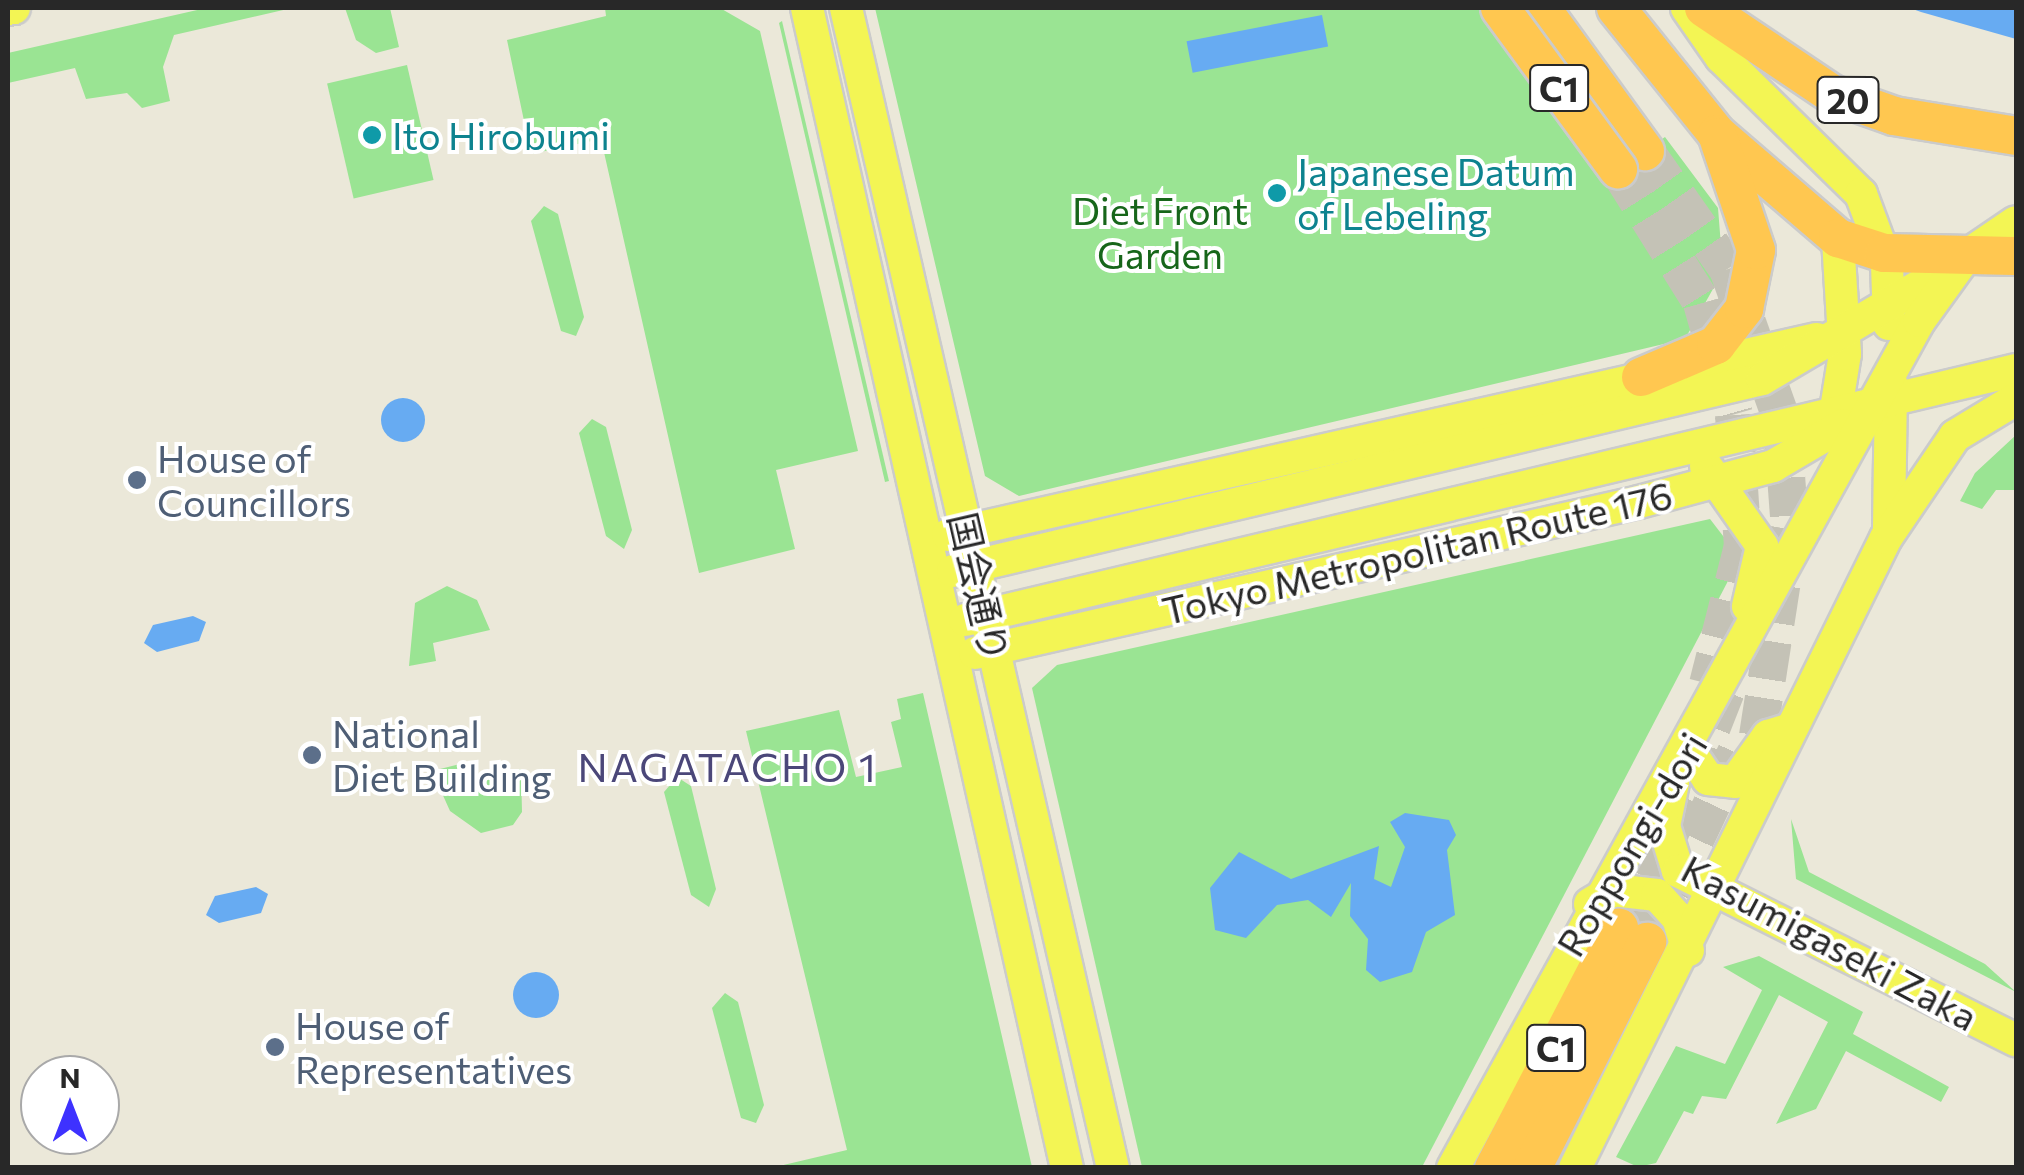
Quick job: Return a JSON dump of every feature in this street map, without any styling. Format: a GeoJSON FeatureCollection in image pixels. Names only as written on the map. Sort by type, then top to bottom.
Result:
{"type":"FeatureCollection","features":[{"type":"Feature","properties":{"kind":"highway","name":"C1"},"geometry":{"type":"LineString","coordinates":[[1500,8],[1632,160],[1541,8]]}},
{"type":"Feature","properties":{"kind":"highway"},"geometry":{"type":"LineString","coordinates":[[1616,8],[1717,134],[1838,238],[1884,253],[2016,256]]}},
{"type":"Feature","properties":{"kind":"highway","name":"20"},"geometry":{"type":"LineString","coordinates":[[1704,8],[1832,94],[1894,116],[2016,136]]}},
{"type":"Feature","properties":{"kind":"highway"},"geometry":{"type":"LineString","coordinates":[[1640,377],[1716,344],[1744,309],[1756,250],[1717,134]]}},
{"type":"Feature","properties":{"kind":"highway","name":"C1"},"geometry":{"type":"LineString","coordinates":[[1494,1168],[1617,916]]}},
{"type":"Feature","properties":{"kind":"highway","name":"C1"},"geometry":{"type":"LineString","coordinates":[[1532,1168],[1617,916]]}},
{"type":"Feature","properties":{"kind":"main road","name":"国会通り"},"geometry":{"type":"LineString","coordinates":[[846,8],[1112,1168]]}},
{"type":"Feature","properties":{"kind":"main road"},"geometry":{"type":"LineString","coordinates":[[1687,8],[1734,71],[1848,178],[1884,253],[1891,369]]}},
{"type":"Feature","properties":{"kind":"main road","name":"国会通り"},"geometry":{"type":"LineString","coordinates":[[806,15],[1067,1168]]}},
{"type":"Feature","properties":{"kind":"main road"},"geometry":{"type":"LineString","coordinates":[[932,576],[1762,379],[1888,309],[2016,222]]}},
{"type":"Feature","properties":{"kind":"main road","name":"Roppongi-dori"},"geometry":{"type":"LineString","coordinates":[[1453,1168],[1617,916],[1687,752],[1810,520],[1854,410],[1838,238]]}},
{"type":"Feature","properties":{"kind":"main road"},"geometry":{"type":"LineString","coordinates":[[1854,410],[1891,369],[1966,256]]}},
{"type":"Feature","properties":{"kind":"main road"},"geometry":{"type":"LineString","coordinates":[[924,540],[1845,333]]}},
{"type":"Feature","properties":{"kind":"main road","name":"Tokyo Metropolitan Route 176"},"geometry":{"type":"LineString","coordinates":[[944,625],[1675,455],[2016,370]]}},
{"type":"Feature","properties":{"kind":"main road"},"geometry":{"type":"LineString","coordinates":[[1762,379],[1854,410],[1893,464],[1886,538]]}},
{"type":"Feature","properties":{"kind":"main road"},"geometry":{"type":"LineString","coordinates":[[1575,1168],[1688,951],[1886,538],[1955,436],[2016,399]]}},
{"type":"Feature","properties":{"kind":"main road","name":"Tokyo Metropolitan Route 176"},"geometry":{"type":"LineString","coordinates":[[952,658],[1722,480],[1772,466],[1854,410]]}},
{"type":"Feature","properties":{"kind":"main road"},"geometry":{"type":"LineString","coordinates":[[1675,455],[1722,480],[1763,555],[1687,752],[1708,779],[1735,782],[1768,736],[1792,728]]}},
{"type":"Feature","properties":{"kind":"main road","name":"Kasumigaseki Zaka"},"geometry":{"type":"LineString","coordinates":[[1687,752],[1666,853],[1678,870],[2016,1040]]}},
{"type":"Feature","properties":{"kind":"main road"},"geometry":{"type":"LineString","coordinates":[[1617,916],[1664,873],[1716,887]]}},
{"type":"Feature","properties":{"kind":"main road"},"geometry":{"type":"LineString","coordinates":[[1617,916],[1666,902],[1688,951]]}},
{"type":"Feature","properties":{"kind":"green space"},"geometry":{"type":"Polygon","coordinates":[[[206,8],[292,8],[174,35],[163,67],[170,101],[142,108],[127,93],[86,99],[75,68],[8,83],[8,53],[206,8]]]}},
{"type":"Feature","properties":{"kind":"green space"},"geometry":{"type":"Polygon","coordinates":[[[345,8],[390,8],[399,47],[376,53],[356,40],[345,8]]]}},
{"type":"Feature","properties":{"kind":"green space"},"geometry":{"type":"Polygon","coordinates":[[[605,8],[720,8],[760,31],[858,451],[776,470],[795,549],[699,573],[601,139],[531,154],[507,40],[606,16],[605,8]]]}},
{"type":"Feature","properties":{"kind":"green space","name":"Diet Front Garden"},"geometry":{"type":"Polygon","coordinates":[[[875,8],[1479,8],[1605,178],[1665,137],[1718,208],[1723,271],[1685,339],[1019,496],[985,476],[875,8]]]}},
{"type":"Feature","properties":{"kind":"green space"},"geometry":{"type":"Polygon","coordinates":[[[782,21],[889,481],[885,482],[779,23],[782,21]]]}},
{"type":"Feature","properties":{"kind":"green space"},"geometry":{"type":"Polygon","coordinates":[[[407,65],[434,180],[354,198],[327,83],[407,65]]]}},
{"type":"Feature","properties":{"kind":"green space"},"geometry":{"type":"Polygon","coordinates":[[[544,206],[558,214],[584,317],[576,336],[561,331],[531,221],[544,206]]]}},
{"type":"Feature","properties":{"kind":"green space"},"geometry":{"type":"Polygon","coordinates":[[[592,419],[606,427],[632,530],[624,549],[606,536],[579,433],[592,419]]]}},
{"type":"Feature","properties":{"kind":"green space"},"geometry":{"type":"Polygon","coordinates":[[[2016,435],[2016,490],[1996,490],[1982,509],[1960,501],[1975,473],[2016,435]]]}},
{"type":"Feature","properties":{"kind":"green space"},"geometry":{"type":"Polygon","coordinates":[[[1710,519],[1740,558],[1422,1167],[1142,1167],[1032,688],[1057,665],[1710,519]]]}},
{"type":"Feature","properties":{"kind":"green space"},"geometry":{"type":"Polygon","coordinates":[[[447,586],[477,600],[490,630],[433,643],[436,661],[409,666],[415,603],[447,586]]]}},
{"type":"Feature","properties":{"kind":"green space"},"geometry":{"type":"Polygon","coordinates":[[[923,693],[1032,1167],[775,1167],[847,1150],[746,731],[839,710],[856,777],[902,767],[891,722],[901,719],[897,699],[923,693]]]}},
{"type":"Feature","properties":{"kind":"green space"},"geometry":{"type":"Polygon","coordinates":[[[460,764],[466,782],[521,769],[522,812],[513,825],[481,833],[450,811],[432,771],[460,764]]]}},
{"type":"Feature","properties":{"kind":"green space"},"geometry":{"type":"Polygon","coordinates":[[[677,777],[691,786],[716,889],[709,907],[691,895],[664,792],[677,777]]]}},
{"type":"Feature","properties":{"kind":"green space"},"geometry":{"type":"Polygon","coordinates":[[[1791,819],[1809,872],[1985,964],[2016,992],[1796,879],[1791,819]]]}},
{"type":"Feature","properties":{"kind":"green space"},"geometry":{"type":"Polygon","coordinates":[[[1759,956],[1863,1012],[1853,1034],[1949,1087],[1941,1102],[1846,1051],[1816,1109],[1776,1124],[1828,1022],[1779,995],[1726,1099],[1702,1096],[1693,1114],[1684,1111],[1656,1163],[1638,1167],[1616,1157],[1676,1046],[1725,1064],[1762,990],[1723,967],[1759,956]]]}},
{"type":"Feature","properties":{"kind":"green space"},"geometry":{"type":"Polygon","coordinates":[[[725,993],[738,1002],[764,1105],[756,1123],[741,1118],[712,1008],[725,993]]]}},
{"type":"Feature","properties":{"kind":"water"},"geometry":{"type":"Polygon","coordinates":[[[1910,8],[2016,8],[2016,39],[1921,12],[1910,8]]]}},
{"type":"Feature","properties":{"kind":"water"},"geometry":{"type":"Polygon","coordinates":[[[1322,15],[1328,46],[1193,73],[1187,41],[1322,15]]]}},
{"type":"Feature","properties":{"kind":"water"},"geometry":{"type":"Polygon","coordinates":[[[403,398],[419,404],[425,420],[419,436],[403,442],[387,436],[381,420],[387,404],[403,398]]]}},
{"type":"Feature","properties":{"kind":"water"},"geometry":{"type":"Polygon","coordinates":[[[193,616],[206,622],[199,641],[157,652],[144,643],[153,625],[193,616]]]}},
{"type":"Feature","properties":{"kind":"water"},"geometry":{"type":"Polygon","coordinates":[[[1405,813],[1449,820],[1456,835],[1447,850],[1455,915],[1426,932],[1412,972],[1380,982],[1366,970],[1368,939],[1350,916],[1351,883],[1331,917],[1308,900],[1277,905],[1246,938],[1215,930],[1210,888],[1239,852],[1291,879],[1379,846],[1374,879],[1391,887],[1405,847],[1390,822],[1405,813]]]}},
{"type":"Feature","properties":{"kind":"water"},"geometry":{"type":"Polygon","coordinates":[[[256,887],[268,894],[261,913],[219,923],[206,915],[215,896],[256,887]]]}},
{"type":"Feature","properties":{"kind":"water"},"geometry":{"type":"Polygon","coordinates":[[[536,972],[552,979],[559,995],[552,1011],[536,1018],[520,1011],[513,995],[520,979],[536,972]]]}},
{"type":"Feature","properties":{"kind":"tunnel"},"geometry":{"type":"LineString","coordinates":[[1645,151],[1728,269],[1782,421],[1790,529],[1753,768]]}},
{"type":"Feature","properties":{"kind":"tunnel"},"geometry":{"type":"LineString","coordinates":[[1618,169],[1702,303],[1734,415],[1743,546],[1708,684]]}},
{"type":"Feature","properties":{"kind":"tunnel"},"geometry":{"type":"LineString","coordinates":[[1619,928],[1670,833],[1730,681]]}},
{"type":"Feature","properties":{"kind":"tunnel"},"geometry":{"type":"LineString","coordinates":[[1647,942],[1738,749]]}},
{"type":"Feature","properties":{"kind":"place","name":"Ito Hirobumi"},"geometry":{"type":"Point","coordinates":[372,135]}},
{"type":"Feature","properties":{"kind":"place","name":"Japanese Datum of Lebeling"},"geometry":{"type":"Point","coordinates":[1277,193]}},
{"type":"Feature","properties":{"kind":"place","name":"House of Councillors"},"geometry":{"type":"Point","coordinates":[137,480]}},
{"type":"Feature","properties":{"kind":"place","name":"National Diet Building"},"geometry":{"type":"Point","coordinates":[312,755]}},
{"type":"Feature","properties":{"kind":"place","name":"House of Representatives"},"geometry":{"type":"Point","coordinates":[275,1047]}},
{"type":"Feature","properties":{"kind":"district","name":"NAGATACHO 1"},"geometry":{"type":"Point","coordinates":[728,766]}}]}
